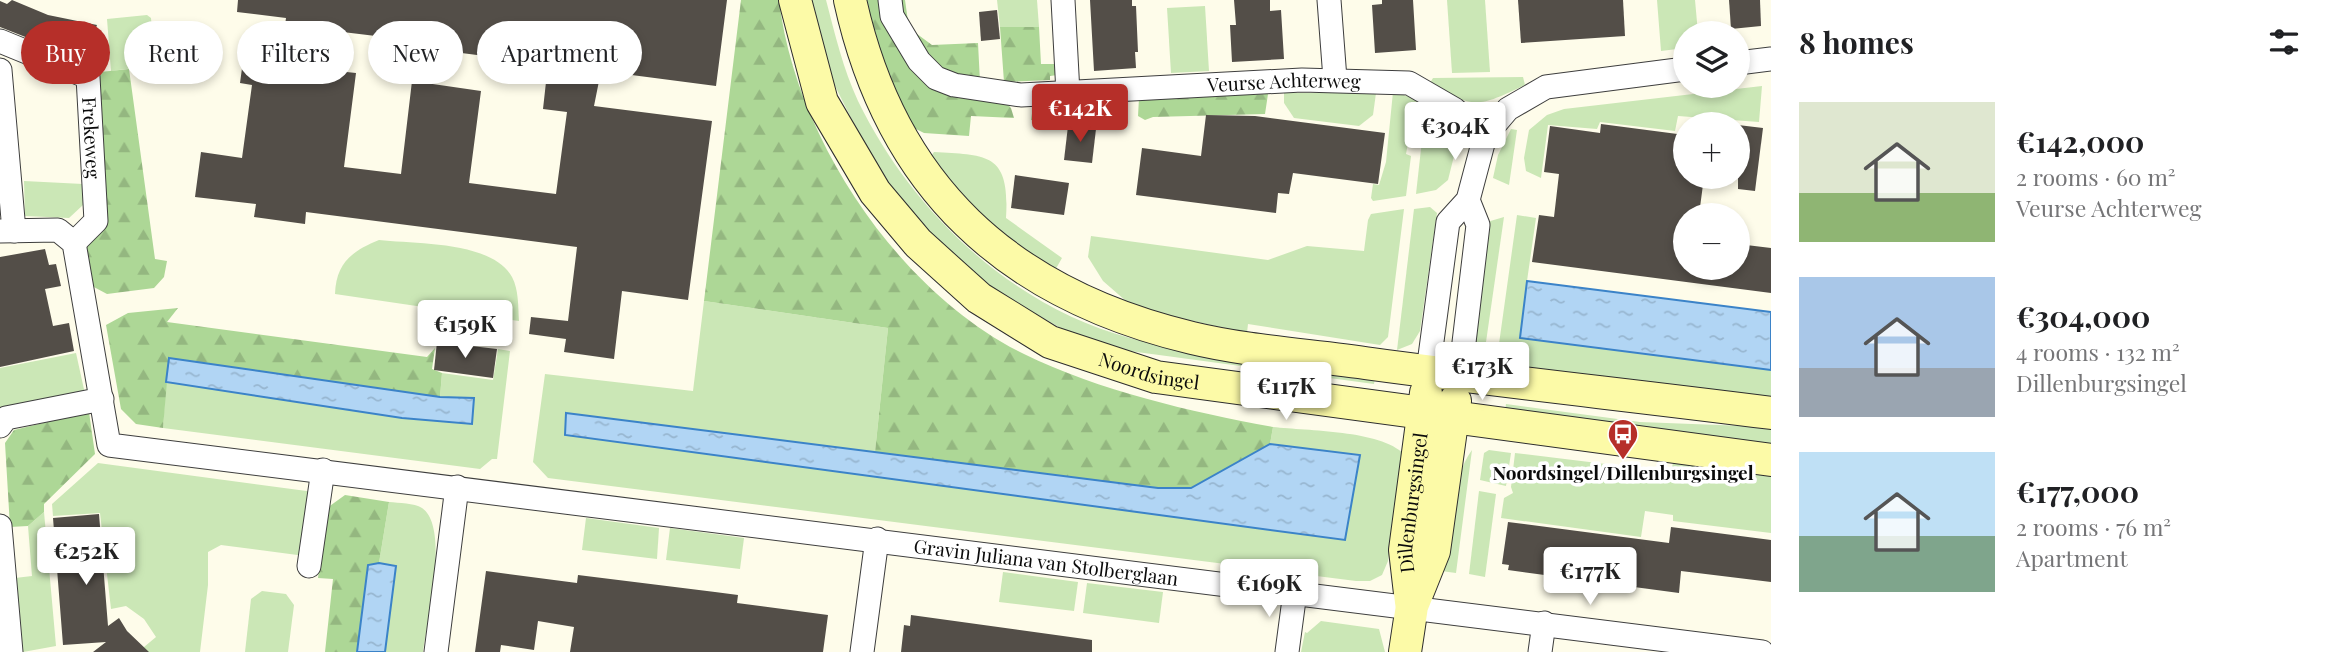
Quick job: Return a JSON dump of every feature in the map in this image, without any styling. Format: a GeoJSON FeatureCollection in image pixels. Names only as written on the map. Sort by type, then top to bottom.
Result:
{"type":"FeatureCollection","features":[{"type":"Feature","properties":{"kind":"main road","name":"Noordsingel"},"geometry":{"type":"LineString","coordinates":[[795,0],[822,102],[876,192],[918,243],[979,298],[1050,342],[1156,377],[1771,460]]}},
{"type":"Feature","properties":{"kind":"main road"},"geometry":{"type":"LineString","coordinates":[[850,0],[876,89],[933,186],[961,219],[1008,258],[1056,288],[1107,312],[1194,338],[1460,376],[1771,414]]}},
{"type":"Feature","properties":{"kind":"main road","name":"Dillenburgsingel"},"geometry":{"type":"LineString","coordinates":[[1428,371],[1438,417]]}},
{"type":"Feature","properties":{"kind":"main road","name":"Dillenburgsingel"},"geometry":{"type":"LineString","coordinates":[[1405,652],[1412,606],[1405,550],[1438,417],[1460,376]]}},
{"type":"Feature","properties":{"kind":"street","name":"Veurse Achterweg"},"geometry":{"type":"LineString","coordinates":[[890,0],[892,16],[919,61],[936,78],[973,89],[1021,94],[1335,79],[1409,83],[1454,109],[1485,135]]}},
{"type":"Feature","properties":{"kind":"street"},"geometry":{"type":"LineString","coordinates":[[1063,0],[1068,93]]}},
{"type":"Feature","properties":{"kind":"street"},"geometry":{"type":"LineString","coordinates":[[1329,0],[1335,79]]}},
{"type":"Feature","properties":{"kind":"street","name":"Frekeweg"},"geometry":{"type":"LineString","coordinates":[[0,41],[88,77],[96,221],[74,243]]}},
{"type":"Feature","properties":{"kind":"street"},"geometry":{"type":"LineString","coordinates":[[1750,62],[1771,59]]}},
{"type":"Feature","properties":{"kind":"street"},"geometry":{"type":"LineString","coordinates":[[0,70],[7,231],[58,230],[74,243],[109,445],[457,486],[436,652]]}},
{"type":"Feature","properties":{"kind":"street"},"geometry":{"type":"LineString","coordinates":[[1485,135],[1508,109],[1546,87],[1673,71]]}},
{"type":"Feature","properties":{"kind":"street","name":"Dillenburgsingel"},"geometry":{"type":"LineString","coordinates":[[1428,371],[1448,222],[1468,200],[1485,135]]}},
{"type":"Feature","properties":{"kind":"street","name":"Dillenburgsingel"},"geometry":{"type":"LineString","coordinates":[[1460,376],[1478,225],[1468,200]]}},
{"type":"Feature","properties":{"kind":"street"},"geometry":{"type":"LineString","coordinates":[[0,426],[6,418],[102,399]]}},
{"type":"Feature","properties":{"kind":"street"},"geometry":{"type":"LineString","coordinates":[[309,566],[323,470]]}},
{"type":"Feature","properties":{"kind":"street","name":"Gravin Juliana van Stolberglaan"},"geometry":{"type":"LineString","coordinates":[[457,486],[1762,652]]}},
{"type":"Feature","properties":{"kind":"street"},"geometry":{"type":"LineString","coordinates":[[0,526],[11,652]]}},
{"type":"Feature","properties":{"kind":"street"},"geometry":{"type":"LineString","coordinates":[[862,652],[877,539]]}},
{"type":"Feature","properties":{"kind":"street"},"geometry":{"type":"LineString","coordinates":[[1287,652],[1295,592]]}},
{"type":"Feature","properties":{"kind":"street"},"geometry":{"type":"LineString","coordinates":[[1540,652],[1544,623]]}},
{"type":"Feature","properties":{"kind":"green space"},"geometry":{"type":"Polygon","coordinates":[[[741,0],[779,0],[789,52],[806,105],[831,157],[861,206],[896,252],[935,292],[978,327],[1024,354],[1083,379],[1146,399],[1273,427],[1270,444],[1191,488],[1158,488],[875,452],[888,328],[704,301],[741,0]]]}},
{"type":"Feature","properties":{"kind":"green space"},"geometry":{"type":"Polygon","coordinates":[[[810,0],[826,0],[844,64],[858,101],[906,180],[969,248],[1005,278],[1044,303],[1086,323],[1130,338],[1221,357],[1375,378],[1374,384],[1122,350],[1071,334],[991,288],[929,235],[875,166],[830,76],[810,0]]]}},
{"type":"Feature","properties":{"kind":"green space"},"geometry":{"type":"Polygon","coordinates":[[[857,0],[883,0],[914,66],[1003,99],[1011,108],[1014,118],[971,116],[969,136],[924,133],[910,126],[857,0]]]}},
{"type":"Feature","properties":{"kind":"green space"},"geometry":{"type":"Polygon","coordinates":[[[895,0],[905,0],[909,28],[932,45],[978,43],[980,82],[947,78],[937,71],[903,31],[897,17],[895,0]]]}},
{"type":"Feature","properties":{"kind":"green space"},"geometry":{"type":"Polygon","coordinates":[[[997,0],[1037,0],[1039,27],[1000,27],[997,0]]]}},
{"type":"Feature","properties":{"kind":"green space"},"geometry":{"type":"Polygon","coordinates":[[[1447,0],[1485,0],[1490,72],[1452,73],[1447,0]]]}},
{"type":"Feature","properties":{"kind":"green space"},"geometry":{"type":"Polygon","coordinates":[[[1657,0],[1695,0],[1697,21],[1673,21],[1673,50],[1661,51],[1657,0]]]}},
{"type":"Feature","properties":{"kind":"green space"},"geometry":{"type":"Polygon","coordinates":[[[1205,6],[1209,71],[1171,73],[1167,8],[1205,6]]]}},
{"type":"Feature","properties":{"kind":"green space"},"geometry":{"type":"Polygon","coordinates":[[[147,15],[151,18],[151,21],[124,21],[124,69],[111,71],[110,21],[107,19],[147,15]]]}},
{"type":"Feature","properties":{"kind":"green space"},"geometry":{"type":"Polygon","coordinates":[[[1000,27],[1039,27],[1041,64],[1057,64],[1058,75],[1050,76],[1050,80],[1004,82],[1000,27]]]}},
{"type":"Feature","properties":{"kind":"green space"},"geometry":{"type":"Polygon","coordinates":[[[124,70],[124,84],[131,84],[155,259],[167,261],[164,277],[154,288],[107,294],[92,286],[84,242],[101,181],[100,84],[110,84],[110,71],[124,70]]]}},
{"type":"Feature","properties":{"kind":"green space"},"geometry":{"type":"Polygon","coordinates":[[[1523,77],[1525,85],[1497,98],[1477,102],[1457,98],[1430,83],[1433,78],[1523,77]]]}},
{"type":"Feature","properties":{"kind":"green space"},"geometry":{"type":"Polygon","coordinates":[[[1762,86],[1759,122],[1750,121],[1750,112],[1673,112],[1673,131],[1600,122],[1597,129],[1548,125],[1541,178],[1526,171],[1524,158],[1529,130],[1547,115],[1564,109],[1673,96],[1750,98],[1750,87],[1762,86]]]}},
{"type":"Feature","properties":{"kind":"green space"},"geometry":{"type":"Polygon","coordinates":[[[1393,92],[1417,99],[1412,144],[1408,143],[1406,154],[1411,156],[1406,196],[1373,201],[1373,184],[1379,185],[1386,162],[1393,92]]]}},
{"type":"Feature","properties":{"kind":"green space"},"geometry":{"type":"Polygon","coordinates":[[[1284,93],[1376,93],[1373,115],[1359,126],[1294,118],[1284,103],[1284,93]]]}},
{"type":"Feature","properties":{"kind":"green space"},"geometry":{"type":"Polygon","coordinates":[[[1268,94],[1265,114],[1153,117],[1145,120],[1138,116],[1139,98],[1268,94]]]}},
{"type":"Feature","properties":{"kind":"green space"},"geometry":{"type":"Polygon","coordinates":[[[1117,100],[1120,113],[1100,113],[1100,129],[1031,120],[1033,107],[1039,104],[1117,100]]]}},
{"type":"Feature","properties":{"kind":"green space"},"geometry":{"type":"Polygon","coordinates":[[[1426,104],[1450,122],[1457,144],[1448,180],[1436,190],[1416,194],[1426,104]]]}},
{"type":"Feature","properties":{"kind":"green space"},"geometry":{"type":"Polygon","coordinates":[[[1511,129],[1517,130],[1509,185],[1493,178],[1498,155],[1511,129]]]}},
{"type":"Feature","properties":{"kind":"green space"},"geometry":{"type":"Polygon","coordinates":[[[934,152],[982,157],[992,162],[1004,181],[1006,218],[1062,258],[1054,272],[982,220],[929,159],[934,152]]]}},
{"type":"Feature","properties":{"kind":"green space"},"geometry":{"type":"Polygon","coordinates":[[[24,181],[83,184],[83,205],[69,218],[25,216],[24,181]]]}},
{"type":"Feature","properties":{"kind":"green space"},"geometry":{"type":"Polygon","coordinates":[[[1430,207],[1437,213],[1420,331],[1412,344],[1397,350],[1414,209],[1430,207]]]}},
{"type":"Feature","properties":{"kind":"green space"},"geometry":{"type":"Polygon","coordinates":[[[1404,209],[1388,337],[1380,345],[1248,324],[1247,333],[1134,308],[1103,281],[1088,257],[1091,236],[1268,260],[1307,246],[1364,251],[1371,214],[1404,209]]]}},
{"type":"Feature","properties":{"kind":"green space"},"geometry":{"type":"Polygon","coordinates":[[[1517,215],[1536,218],[1527,281],[1771,370],[1771,401],[1512,369],[1513,356],[1498,351],[1517,215]]]}},
{"type":"Feature","properties":{"kind":"green space"},"geometry":{"type":"Polygon","coordinates":[[[1504,217],[1484,356],[1475,342],[1487,222],[1504,217]]]}},
{"type":"Feature","properties":{"kind":"green space"},"geometry":{"type":"Polygon","coordinates":[[[379,240],[452,246],[488,257],[502,265],[514,282],[519,321],[335,294],[342,266],[353,254],[379,240]]]}},
{"type":"Feature","properties":{"kind":"green space"},"geometry":{"type":"Polygon","coordinates":[[[704,301],[888,328],[875,452],[567,413],[565,435],[1344,540],[1360,455],[1270,444],[1273,427],[1343,433],[1378,440],[1404,454],[1388,561],[1382,575],[1370,581],[1356,581],[1277,571],[1277,563],[1259,561],[1257,568],[548,478],[533,462],[545,374],[693,391],[704,301]]]}},
{"type":"Feature","properties":{"kind":"green space"},"geometry":{"type":"Polygon","coordinates":[[[178,308],[167,322],[427,357],[435,348],[432,369],[442,373],[440,397],[169,358],[163,428],[136,424],[121,409],[106,325],[128,313],[178,308]]]}},
{"type":"Feature","properties":{"kind":"green space"},"geometry":{"type":"Polygon","coordinates":[[[498,349],[510,351],[497,459],[492,459],[480,469],[163,428],[166,382],[402,418],[474,398],[440,397],[442,373],[493,380],[498,349]]]}},
{"type":"Feature","properties":{"kind":"green space"},"geometry":{"type":"Polygon","coordinates":[[[76,353],[85,394],[0,410],[0,368],[76,353]]]}},
{"type":"Feature","properties":{"kind":"green space"},"geometry":{"type":"Polygon","coordinates":[[[1506,404],[1640,422],[1771,427],[1771,445],[1505,411],[1506,404]]]}},
{"type":"Feature","properties":{"kind":"green space"},"geometry":{"type":"Polygon","coordinates":[[[89,412],[95,454],[44,504],[44,512],[28,526],[10,527],[5,443],[14,430],[89,412]]]}},
{"type":"Feature","properties":{"kind":"green space"},"geometry":{"type":"Polygon","coordinates":[[[1472,450],[1456,573],[1441,571],[1455,491],[1472,450]]]}},
{"type":"Feature","properties":{"kind":"green space"},"geometry":{"type":"Polygon","coordinates":[[[1489,450],[1511,453],[1506,486],[1480,480],[1484,453],[1489,450]]]}},
{"type":"Feature","properties":{"kind":"green space"},"geometry":{"type":"Polygon","coordinates":[[[1515,453],[1671,472],[1674,458],[1771,471],[1771,533],[1673,521],[1673,515],[1645,511],[1641,537],[1501,518],[1504,498],[1513,493],[1511,487],[1515,453]]]}},
{"type":"Feature","properties":{"kind":"green space"},"geometry":{"type":"Polygon","coordinates":[[[98,463],[314,492],[305,556],[221,545],[208,552],[208,585],[200,652],[138,652],[156,637],[144,619],[126,606],[111,609],[100,513],[53,516],[52,504],[98,463]]]}},
{"type":"Feature","properties":{"kind":"green space"},"geometry":{"type":"Polygon","coordinates":[[[1479,491],[1496,494],[1485,577],[1469,574],[1479,491]]]}},
{"type":"Feature","properties":{"kind":"green space"},"geometry":{"type":"Polygon","coordinates":[[[345,495],[389,502],[379,563],[368,565],[357,652],[325,652],[333,579],[318,578],[327,508],[345,495]]]}},
{"type":"Feature","properties":{"kind":"green space"},"geometry":{"type":"Polygon","coordinates":[[[389,502],[422,508],[430,518],[435,534],[435,576],[423,652],[385,652],[396,566],[379,563],[389,502]]]}},
{"type":"Feature","properties":{"kind":"green space"},"geometry":{"type":"Polygon","coordinates":[[[44,512],[56,646],[23,652],[15,578],[32,576],[28,526],[44,512]]]}},
{"type":"Feature","properties":{"kind":"green space"},"geometry":{"type":"Polygon","coordinates":[[[586,518],[659,528],[657,559],[582,550],[586,518]]]}},
{"type":"Feature","properties":{"kind":"green space"},"geometry":{"type":"Polygon","coordinates":[[[670,528],[744,538],[740,569],[666,560],[670,528]]]}},
{"type":"Feature","properties":{"kind":"green space"},"geometry":{"type":"Polygon","coordinates":[[[1003,572],[1078,582],[1074,611],[999,602],[1003,572]]]}},
{"type":"Feature","properties":{"kind":"green space"},"geometry":{"type":"Polygon","coordinates":[[[1087,583],[1163,592],[1159,623],[1083,613],[1087,583]]]}},
{"type":"Feature","properties":{"kind":"green space"},"geometry":{"type":"Polygon","coordinates":[[[262,591],[286,594],[294,605],[288,652],[245,652],[251,599],[262,591]]]}},
{"type":"Feature","properties":{"kind":"green space"},"geometry":{"type":"Polygon","coordinates":[[[1321,621],[1379,629],[1385,652],[1301,652],[1305,632],[1321,621]]]}},
{"type":"Feature","properties":{"kind":"water"},"geometry":{"type":"Polygon","coordinates":[[[1527,281],[1771,312],[1771,370],[1520,338],[1527,281]]]}},
{"type":"Feature","properties":{"kind":"water"},"geometry":{"type":"Polygon","coordinates":[[[169,358],[440,397],[474,398],[472,424],[402,418],[166,382],[169,358]]]}},
{"type":"Feature","properties":{"kind":"water"},"geometry":{"type":"Polygon","coordinates":[[[566,413],[1158,488],[1191,488],[1270,444],[1360,455],[1345,540],[565,435],[566,413]]]}},
{"type":"Feature","properties":{"kind":"water"},"geometry":{"type":"Polygon","coordinates":[[[379,563],[396,566],[385,652],[357,652],[368,565],[379,563]]]}},
{"type":"Feature","properties":{"kind":"building"},"geometry":{"type":"Polygon","coordinates":[[[12,0],[48,15],[77,21],[21,21],[21,35],[0,27],[0,1],[7,4],[12,0]]]}},
{"type":"Feature","properties":{"kind":"building"},"geometry":{"type":"Polygon","coordinates":[[[238,0],[727,0],[716,86],[642,76],[642,21],[477,21],[477,55],[463,53],[463,21],[368,21],[368,35],[354,33],[354,21],[286,21],[286,18],[237,12],[238,0]]]}},
{"type":"Feature","properties":{"kind":"building"},"geometry":{"type":"Polygon","coordinates":[[[1090,0],[1132,0],[1132,6],[1136,6],[1136,68],[1094,71],[1090,0]]]}},
{"type":"Feature","properties":{"kind":"building"},"geometry":{"type":"Polygon","coordinates":[[[1234,0],[1270,0],[1270,11],[1281,10],[1284,59],[1232,62],[1230,25],[1236,25],[1234,0]]]}},
{"type":"Feature","properties":{"kind":"building"},"geometry":{"type":"Polygon","coordinates":[[[1382,0],[1413,0],[1416,50],[1375,53],[1372,5],[1382,4],[1382,0]]]}},
{"type":"Feature","properties":{"kind":"building"},"geometry":{"type":"Polygon","coordinates":[[[1518,0],[1623,0],[1625,36],[1521,43],[1518,0]]]}},
{"type":"Feature","properties":{"kind":"building"},"geometry":{"type":"Polygon","coordinates":[[[1729,0],[1760,0],[1761,26],[1750,27],[1750,21],[1730,21],[1729,0]]]}},
{"type":"Feature","properties":{"kind":"building"},"geometry":{"type":"Polygon","coordinates":[[[997,10],[1000,39],[981,41],[979,12],[997,10]]]}},
{"type":"Feature","properties":{"kind":"building"},"geometry":{"type":"Polygon","coordinates":[[[356,73],[344,167],[401,174],[412,84],[433,84],[481,91],[469,183],[556,194],[567,112],[543,109],[546,84],[598,84],[594,106],[712,121],[688,300],[622,291],[614,359],[564,352],[566,339],[529,334],[531,317],[568,321],[577,247],[306,212],[305,224],[254,217],[256,204],[195,197],[201,152],[242,158],[252,85],[246,84],[354,84],[356,73]]]}},
{"type":"Feature","properties":{"kind":"building"},"geometry":{"type":"Polygon","coordinates":[[[1206,115],[1255,116],[1385,133],[1378,184],[1293,173],[1289,194],[1278,193],[1276,213],[1136,195],[1142,148],[1201,156],[1206,115]]]}},
{"type":"Feature","properties":{"kind":"building"},"geometry":{"type":"Polygon","coordinates":[[[1601,124],[1673,133],[1673,189],[1702,189],[1701,203],[1673,203],[1673,280],[1750,280],[1750,245],[1771,248],[1771,293],[1532,262],[1539,215],[1554,217],[1559,174],[1544,172],[1550,126],[1600,133],[1601,124]]]}},
{"type":"Feature","properties":{"kind":"building"},"geometry":{"type":"Polygon","coordinates":[[[1068,126],[1096,129],[1092,163],[1064,160],[1068,126]]]}},
{"type":"Feature","properties":{"kind":"building"},"geometry":{"type":"Polygon","coordinates":[[[1750,126],[1763,128],[1755,191],[1738,189],[1750,189],[1750,126]]]}},
{"type":"Feature","properties":{"kind":"building"},"geometry":{"type":"Polygon","coordinates":[[[1015,175],[1069,183],[1064,215],[1011,208],[1015,175]]]}},
{"type":"Feature","properties":{"kind":"building"},"geometry":{"type":"Polygon","coordinates":[[[45,249],[49,265],[56,264],[61,286],[45,289],[53,326],[69,323],[74,351],[0,367],[0,257],[45,249]]]}},
{"type":"Feature","properties":{"kind":"building"},"geometry":{"type":"Polygon","coordinates":[[[437,342],[497,349],[493,378],[434,370],[437,342]]]}},
{"type":"Feature","properties":{"kind":"building"},"geometry":{"type":"Polygon","coordinates":[[[99,514],[108,626],[119,618],[127,631],[149,652],[93,652],[106,642],[63,645],[53,518],[99,514]]]}},
{"type":"Feature","properties":{"kind":"building"},"geometry":{"type":"Polygon","coordinates":[[[1508,522],[1669,543],[1671,527],[1771,540],[1771,582],[1681,571],[1679,593],[1508,570],[1509,565],[1502,564],[1508,522]]]}},
{"type":"Feature","properties":{"kind":"building"},"geometry":{"type":"Polygon","coordinates":[[[486,571],[577,583],[578,575],[715,592],[738,595],[737,603],[828,615],[823,652],[570,652],[574,627],[538,621],[534,650],[501,645],[500,652],[475,652],[486,571]]]}},
{"type":"Feature","properties":{"kind":"building"},"geometry":{"type":"Polygon","coordinates":[[[911,615],[1092,640],[1092,652],[901,652],[904,625],[910,626],[911,615]]]}},
{"type":"Feature","properties":{"kind":"place","name":"Noordsingel/Dillenburgsingel"},"geometry":{"type":"Point","coordinates":[1623,461]}}]}
